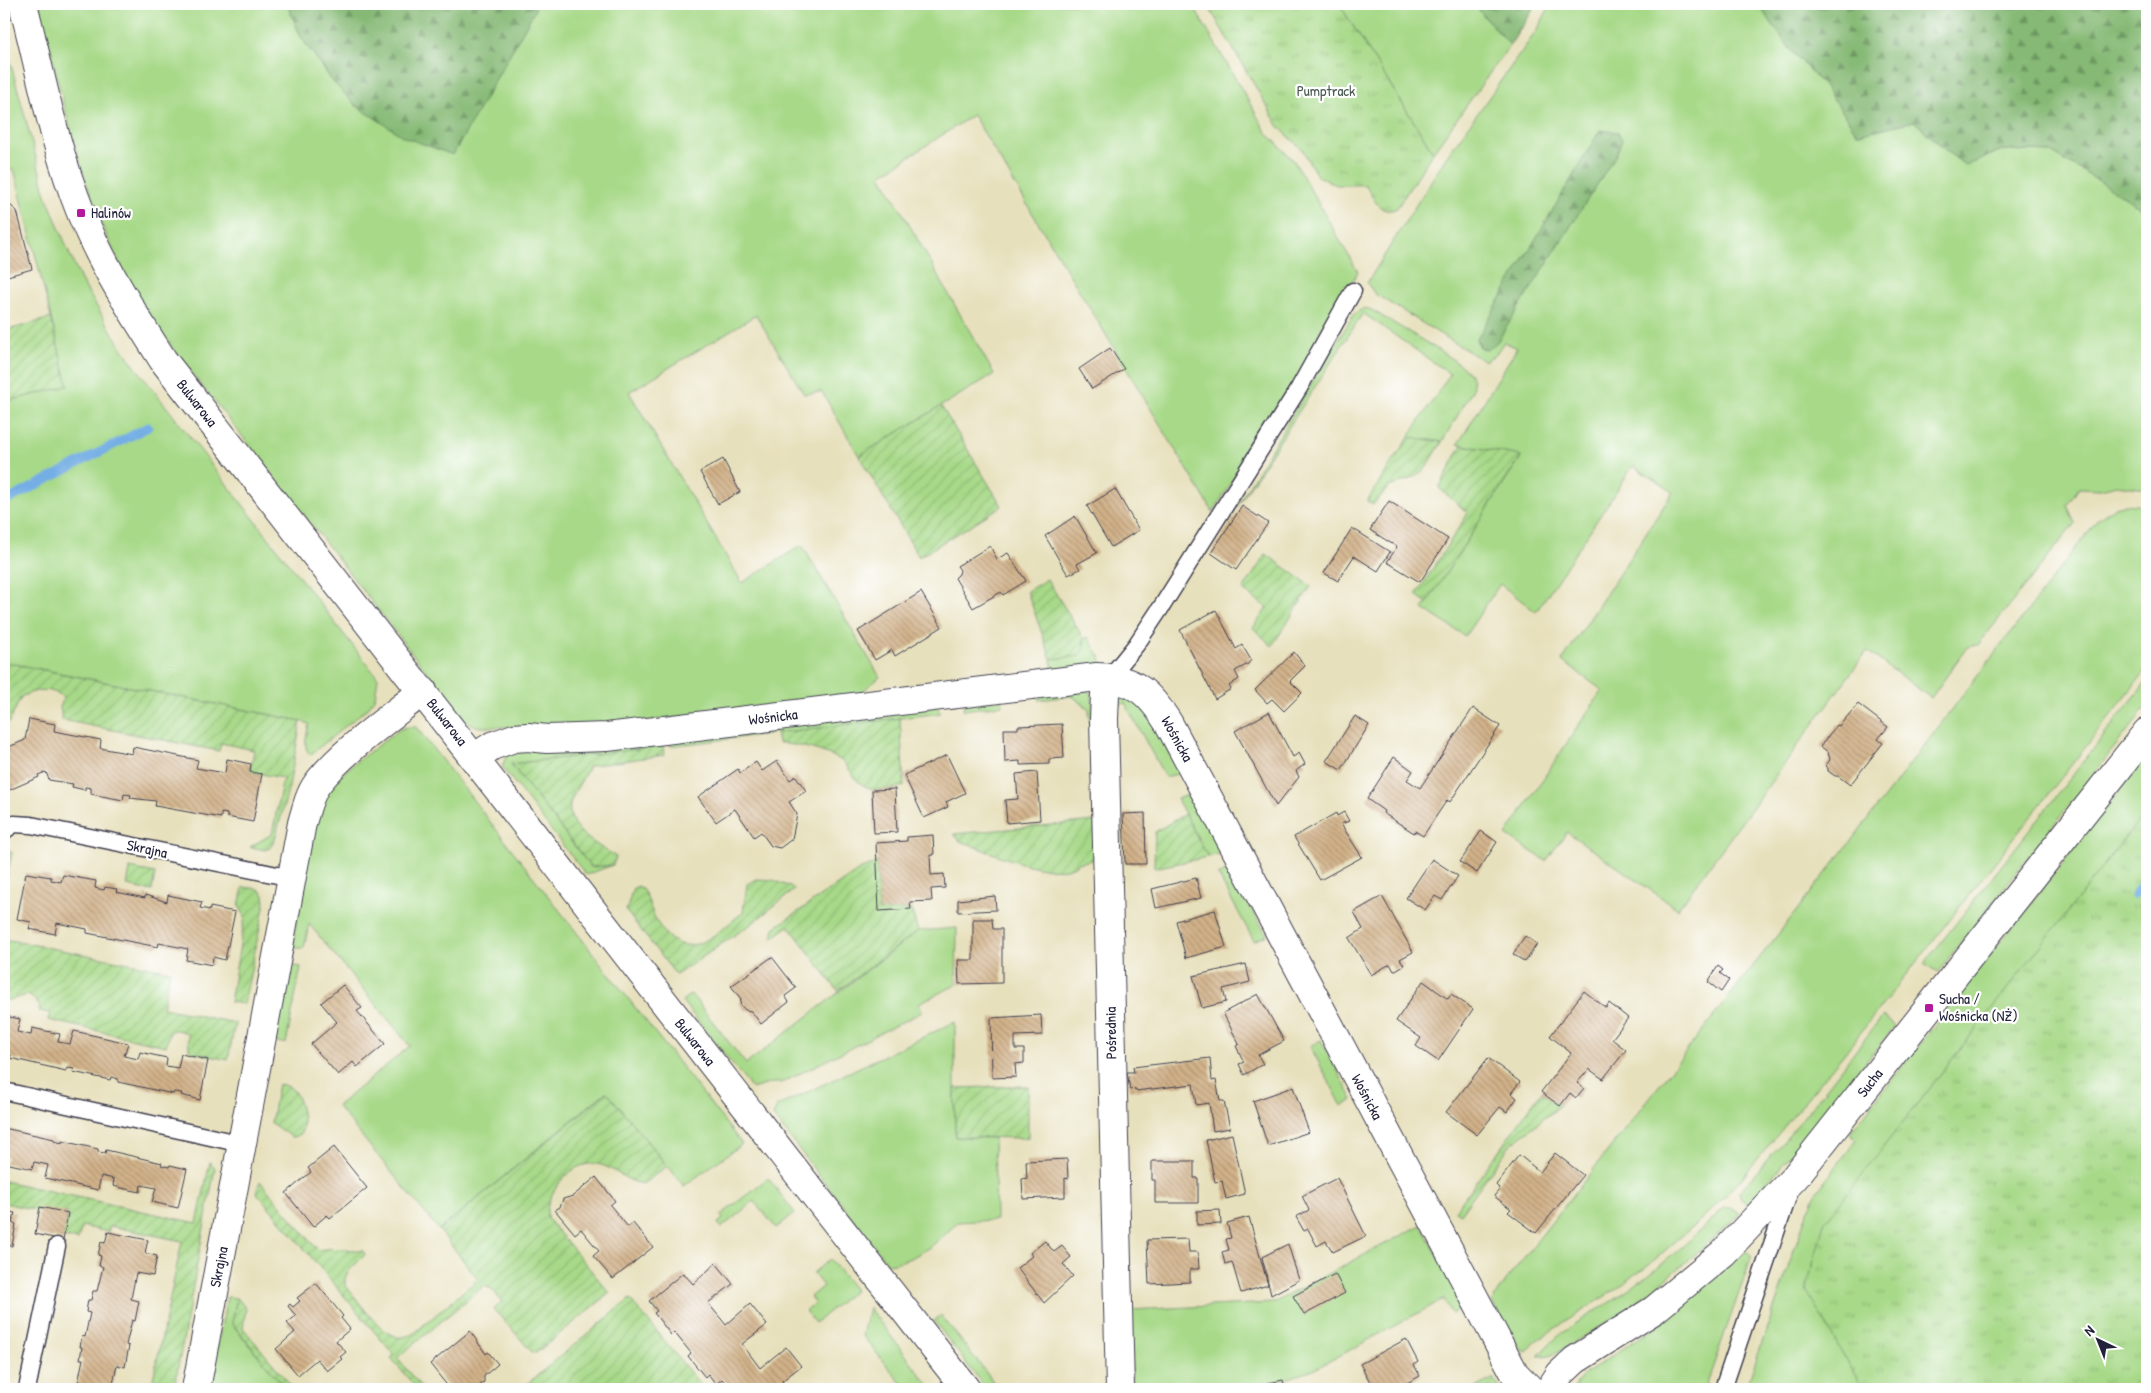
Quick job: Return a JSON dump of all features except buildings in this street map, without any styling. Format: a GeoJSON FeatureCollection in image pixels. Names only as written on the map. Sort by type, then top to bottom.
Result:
{"type":"FeatureCollection","features":[{"type":"Feature","properties":{"kind":"street","name":"Bulwarowa"},"geometry":{"type":"LineString","coordinates":[[23,4],[61,153],[81,213],[130,308],[164,360],[966,1389]]}},
{"type":"Feature","properties":{"kind":"street","name":"Wośnicka"},"geometry":{"type":"LineString","coordinates":[[474,758],[492,746],[514,738],[528,736],[547,739],[607,737],[1097,677],[1131,683],[1146,694],[1160,709],[1169,724],[1515,1374],[1530,1389]]}},
{"type":"Feature","properties":{"kind":"street","name":"Pośrednia"},"geometry":{"type":"LineString","coordinates":[[1110,678],[1105,694],[1104,719],[1120,1389]]}},
{"type":"Feature","properties":{"kind":"street","name":"Skrajna"},"geometry":{"type":"LineString","coordinates":[[196,1389],[302,823],[308,801],[317,784],[346,754],[423,692]]}},
{"type":"Feature","properties":{"kind":"street","name":"Sucha"},"geometry":{"type":"LineString","coordinates":[[1550,1389],[1560,1374],[1575,1360],[1654,1310],[1723,1253],[1795,1178],[2147,732]]}},
{"type":"Feature","properties":{"kind":"lane"},"geometry":{"type":"LineString","coordinates":[[1110,678],[1136,645],[1162,606],[1294,397],[1353,291]]}},
{"type":"Feature","properties":{"kind":"lane","name":"Skrajna"},"geometry":{"type":"LineString","coordinates":[[4,831],[14,824],[31,825],[292,878]]}},
{"type":"Feature","properties":{"kind":"lane"},"geometry":{"type":"LineString","coordinates":[[4,1090],[242,1144]]}},
{"type":"Feature","properties":{"kind":"lane"},"geometry":{"type":"LineString","coordinates":[[1723,1389],[1795,1178]]}},
{"type":"Feature","properties":{"kind":"lane"},"geometry":{"type":"LineString","coordinates":[[28,1389],[57,1246]]}},
{"type":"Feature","properties":{"kind":"green space"},"geometry":{"type":"Polygon","coordinates":[[[39,4],[287,4],[301,37],[333,82],[515,44],[536,4],[1192,4],[1267,133],[1294,161],[1358,272],[1348,287],[1346,285],[1318,335],[1305,365],[1213,512],[973,115],[881,175],[994,374],[859,456],[822,392],[804,394],[756,315],[629,392],[742,583],[802,545],[880,677],[856,697],[593,727],[479,727],[465,721],[176,353],[142,304],[114,252],[90,192],[70,130],[39,4]]]}},
{"type":"Feature","properties":{"kind":"green space"},"geometry":{"type":"Polygon","coordinates":[[[287,4],[536,4],[535,10],[453,155],[404,137],[355,105],[333,82],[301,37],[287,4]]]}},
{"type":"Feature","properties":{"kind":"green space","name":"Pumptrack"},"geometry":{"type":"Polygon","coordinates":[[[1207,4],[1339,4],[1433,152],[1397,208],[1386,210],[1381,208],[1366,185],[1337,185],[1317,176],[1302,149],[1279,127],[1207,4]]]}},
{"type":"Feature","properties":{"kind":"green space"},"geometry":{"type":"Polygon","coordinates":[[[1339,4],[1473,4],[1510,45],[1433,152],[1339,4]]]}},
{"type":"Feature","properties":{"kind":"green space"},"geometry":{"type":"Polygon","coordinates":[[[1473,4],[1537,4],[1510,45],[1473,4]]]}},
{"type":"Feature","properties":{"kind":"green space"},"geometry":{"type":"Polygon","coordinates":[[[1551,4],[1748,4],[1761,8],[1790,49],[1826,88],[1858,134],[1914,121],[1944,149],[1966,166],[2002,150],[2051,152],[2147,211],[2147,489],[2116,485],[2101,489],[2079,488],[2067,505],[2075,523],[1978,645],[1967,647],[1931,698],[1867,651],[1678,909],[1567,832],[1546,861],[1506,835],[1602,690],[1562,661],[1673,492],[1633,466],[1536,612],[1500,584],[1465,636],[1423,609],[1521,457],[1458,444],[1517,348],[1504,342],[1495,355],[1484,361],[1375,294],[1367,283],[1445,159],[1537,30],[1551,4]]]}},
{"type":"Feature","properties":{"kind":"green space"},"geometry":{"type":"Polygon","coordinates":[[[1748,4],[2147,4],[2147,211],[2051,152],[2002,150],[1966,166],[1944,149],[1914,121],[1858,134],[1826,88],[1790,49],[1761,8],[1748,4]]]}},
{"type":"Feature","properties":{"kind":"green space"},"geometry":{"type":"Polygon","coordinates":[[[4,38],[46,195],[81,280],[119,344],[137,369],[378,678],[375,697],[369,707],[310,755],[306,748],[309,724],[301,721],[4,662],[4,402],[68,386],[14,169],[4,172],[4,38]]]}},
{"type":"Feature","properties":{"kind":"green space"},"geometry":{"type":"Polygon","coordinates":[[[1600,130],[1618,132],[1622,140],[1616,155],[1497,342],[1487,350],[1480,347],[1476,340],[1600,130]]]}},
{"type":"Feature","properties":{"kind":"green space"},"geometry":{"type":"Polygon","coordinates":[[[1364,308],[1372,310],[1441,352],[1465,369],[1471,376],[1473,382],[1472,391],[1442,442],[1409,437],[1450,374],[1363,313],[1225,525],[1354,314],[1364,308]]]}},
{"type":"Feature","properties":{"kind":"green space"},"geometry":{"type":"Polygon","coordinates":[[[51,318],[68,386],[4,402],[4,331],[51,318]]]}},
{"type":"Feature","properties":{"kind":"green space"},"geometry":{"type":"Polygon","coordinates":[[[941,406],[1002,506],[919,557],[859,456],[941,406]]]}},
{"type":"Feature","properties":{"kind":"green space"},"geometry":{"type":"Polygon","coordinates":[[[1409,437],[1442,442],[1427,467],[1415,477],[1389,487],[1373,505],[1367,501],[1409,437]]]}},
{"type":"Feature","properties":{"kind":"green space"},"geometry":{"type":"Polygon","coordinates":[[[1462,445],[1521,456],[1427,603],[1416,595],[1468,513],[1439,488],[1462,445]]]}},
{"type":"Feature","properties":{"kind":"green space"},"geometry":{"type":"Polygon","coordinates":[[[2125,504],[2147,506],[2147,669],[1843,1055],[1738,1183],[1706,1215],[1653,1261],[1618,1288],[1537,1340],[1527,1352],[1521,1349],[1492,1302],[1500,1288],[1838,858],[2098,519],[2115,507],[2125,504]]]}},
{"type":"Feature","properties":{"kind":"green space"},"geometry":{"type":"Polygon","coordinates":[[[1266,554],[1311,586],[1272,646],[1253,628],[1267,608],[1243,590],[1266,554]]]}},
{"type":"Feature","properties":{"kind":"green space"},"geometry":{"type":"Polygon","coordinates":[[[1047,579],[1084,639],[1083,651],[1079,656],[1051,659],[1027,591],[1047,579]]]}},
{"type":"Feature","properties":{"kind":"green space"},"geometry":{"type":"Polygon","coordinates":[[[1088,637],[1101,658],[1101,665],[1053,670],[1051,659],[1079,656],[1084,647],[1084,639],[1088,637]]]}},
{"type":"Feature","properties":{"kind":"green space"},"geometry":{"type":"Polygon","coordinates":[[[4,662],[301,721],[289,787],[275,839],[270,848],[265,850],[250,847],[272,834],[283,778],[250,772],[254,750],[221,743],[219,751],[62,720],[60,707],[63,700],[62,696],[52,691],[36,691],[21,697],[9,723],[4,725],[4,662]]]}},
{"type":"Feature","properties":{"kind":"green space"},"geometry":{"type":"Polygon","coordinates":[[[2147,681],[2147,706],[1937,973],[1924,964],[2147,681]]]}},
{"type":"Feature","properties":{"kind":"green space"},"geometry":{"type":"Polygon","coordinates":[[[1121,688],[1140,699],[1181,773],[1165,777],[1125,703],[1117,706],[1115,696],[1121,688]]]}},
{"type":"Feature","properties":{"kind":"green space"},"geometry":{"type":"Polygon","coordinates":[[[1084,690],[1092,693],[1097,802],[1092,804],[1089,709],[1072,696],[1038,700],[1040,694],[1084,690]]]}},
{"type":"Feature","properties":{"kind":"green space"},"geometry":{"type":"Polygon","coordinates":[[[1002,699],[1003,705],[963,710],[965,703],[1002,699]]]}},
{"type":"Feature","properties":{"kind":"green space"},"geometry":{"type":"Polygon","coordinates":[[[937,706],[941,713],[670,746],[670,740],[937,706]]]}},
{"type":"Feature","properties":{"kind":"green space"},"geometry":{"type":"Polygon","coordinates":[[[900,718],[904,786],[884,790],[864,786],[854,777],[842,761],[827,754],[794,745],[778,743],[776,733],[900,718]]]}},
{"type":"Feature","properties":{"kind":"green space"},"geometry":{"type":"Polygon","coordinates":[[[416,727],[742,1144],[684,1186],[606,1092],[439,1230],[337,1106],[410,1046],[309,924],[304,948],[292,948],[306,864],[316,817],[329,788],[345,771],[363,757],[400,729],[416,727]]]}},
{"type":"Feature","properties":{"kind":"green space"},"geometry":{"type":"Polygon","coordinates":[[[662,741],[663,746],[511,764],[591,867],[613,865],[586,875],[502,767],[507,754],[515,749],[662,741]]]}},
{"type":"Feature","properties":{"kind":"green space"},"geometry":{"type":"Polygon","coordinates":[[[663,746],[664,755],[589,766],[575,791],[570,804],[570,814],[573,822],[585,836],[616,857],[613,865],[591,867],[511,764],[663,746]]]}},
{"type":"Feature","properties":{"kind":"green space"},"geometry":{"type":"Polygon","coordinates":[[[2147,756],[2147,1389],[1746,1389],[1807,1213],[1817,1192],[1857,1139],[1850,1133],[2147,756]]]}},
{"type":"Feature","properties":{"kind":"green space"},"geometry":{"type":"Polygon","coordinates":[[[1192,793],[1223,853],[1208,857],[1177,799],[1192,793]]]}},
{"type":"Feature","properties":{"kind":"green space"},"geometry":{"type":"Polygon","coordinates":[[[2147,810],[2147,1389],[1863,1389],[1806,1290],[1824,1223],[2147,810]]]}},
{"type":"Feature","properties":{"kind":"green space"},"geometry":{"type":"Polygon","coordinates":[[[1185,814],[1208,857],[1154,868],[1155,832],[1185,814]]]}},
{"type":"Feature","properties":{"kind":"green space"},"geometry":{"type":"Polygon","coordinates":[[[1095,821],[1096,857],[1069,868],[1056,870],[1021,863],[1003,857],[960,841],[954,834],[1095,821]]]}},
{"type":"Feature","properties":{"kind":"green space"},"geometry":{"type":"Polygon","coordinates":[[[5,851],[12,852],[4,894],[5,851]]]}},
{"type":"Feature","properties":{"kind":"green space"},"geometry":{"type":"Polygon","coordinates":[[[877,862],[879,911],[911,909],[918,931],[838,991],[789,926],[772,938],[774,928],[859,870],[877,862]]]}},
{"type":"Feature","properties":{"kind":"green space"},"geometry":{"type":"Polygon","coordinates":[[[130,868],[155,873],[152,891],[127,886],[130,868]]]}},
{"type":"Feature","properties":{"kind":"green space"},"geometry":{"type":"Polygon","coordinates":[[[1228,870],[1267,935],[1254,941],[1218,875],[1228,870]]]}},
{"type":"Feature","properties":{"kind":"green space"},"geometry":{"type":"Polygon","coordinates":[[[757,879],[773,880],[795,889],[754,922],[676,975],[626,911],[633,888],[639,886],[664,932],[674,942],[685,945],[696,944],[708,939],[743,912],[747,884],[757,879]]]}},
{"type":"Feature","properties":{"kind":"green space"},"geometry":{"type":"Polygon","coordinates":[[[243,887],[259,889],[264,895],[265,902],[244,1004],[230,1002],[245,916],[239,906],[243,887]]]}},
{"type":"Feature","properties":{"kind":"green space"},"geometry":{"type":"Polygon","coordinates":[[[957,928],[956,985],[919,1003],[922,1012],[781,1083],[772,1083],[752,1089],[682,1001],[691,994],[746,1064],[918,931],[957,928]]]}},
{"type":"Feature","properties":{"kind":"green space"},"geometry":{"type":"Polygon","coordinates":[[[4,939],[170,971],[163,1008],[235,1023],[228,1060],[192,1052],[189,1049],[188,1034],[179,1030],[170,1032],[166,1046],[48,1020],[50,1013],[39,1011],[40,1007],[28,995],[4,1001],[4,939]]]}},
{"type":"Feature","properties":{"kind":"green space"},"geometry":{"type":"Polygon","coordinates":[[[289,965],[301,967],[286,1044],[274,1041],[289,965]]]}},
{"type":"Feature","properties":{"kind":"green space"},"geometry":{"type":"Polygon","coordinates":[[[1883,1016],[1895,1026],[1811,1131],[1748,1205],[1741,1199],[1739,1192],[1790,1134],[1883,1016]]]}},
{"type":"Feature","properties":{"kind":"green space"},"geometry":{"type":"Polygon","coordinates":[[[955,1022],[955,1137],[994,1138],[996,1220],[957,1222],[943,1237],[917,1255],[888,1264],[773,1116],[777,1106],[955,1022]]]}},
{"type":"Feature","properties":{"kind":"green space"},"geometry":{"type":"Polygon","coordinates":[[[1321,1040],[1353,1100],[1342,1106],[1310,1046],[1321,1040]]]}},
{"type":"Feature","properties":{"kind":"green space"},"geometry":{"type":"Polygon","coordinates":[[[278,1084],[291,1089],[298,1099],[303,1126],[302,1132],[298,1135],[291,1137],[271,1123],[278,1084]]]}},
{"type":"Feature","properties":{"kind":"green space"},"geometry":{"type":"Polygon","coordinates":[[[1028,1086],[1028,1138],[955,1137],[955,1088],[1028,1086]]]}},
{"type":"Feature","properties":{"kind":"green space"},"geometry":{"type":"Polygon","coordinates":[[[607,1092],[667,1166],[643,1184],[634,1182],[597,1164],[578,1167],[564,1177],[554,1190],[550,1198],[547,1218],[610,1293],[536,1353],[532,1352],[493,1310],[502,1302],[492,1289],[484,1286],[397,1358],[423,1389],[417,1389],[391,1358],[394,1355],[257,1193],[260,1181],[318,1250],[335,1248],[363,1251],[365,1254],[346,1276],[346,1286],[383,1329],[397,1337],[407,1336],[413,1334],[478,1279],[439,1230],[607,1092]]]}},
{"type":"Feature","properties":{"kind":"green space"},"geometry":{"type":"Polygon","coordinates":[[[1541,1092],[1560,1106],[1511,1144],[1460,1214],[1455,1211],[1541,1092]]]}},
{"type":"Feature","properties":{"kind":"green space"},"geometry":{"type":"Polygon","coordinates":[[[210,1162],[215,1168],[174,1389],[151,1389],[182,1241],[110,1226],[108,1232],[82,1226],[78,1240],[63,1237],[68,1213],[40,1211],[4,1203],[4,1181],[197,1223],[210,1162]]]}},
{"type":"Feature","properties":{"kind":"green space"},"geometry":{"type":"Polygon","coordinates":[[[768,1178],[795,1213],[776,1228],[754,1201],[721,1228],[718,1223],[723,1219],[721,1215],[768,1178]]]}},
{"type":"Feature","properties":{"kind":"green space"},"geometry":{"type":"Polygon","coordinates":[[[1724,1208],[1732,1208],[1740,1214],[1662,1282],[1598,1328],[1553,1354],[1538,1356],[1570,1327],[1631,1288],[1655,1269],[1724,1208]]]}},
{"type":"Feature","properties":{"kind":"green space"},"geometry":{"type":"Polygon","coordinates":[[[1421,1225],[1465,1306],[1452,1314],[1444,1299],[1313,1370],[1283,1380],[1233,1389],[1132,1389],[1129,1310],[1273,1303],[1421,1225]]]}},
{"type":"Feature","properties":{"kind":"green space"},"geometry":{"type":"Polygon","coordinates":[[[1746,1251],[1751,1255],[1751,1259],[1705,1389],[1573,1389],[1585,1374],[1661,1323],[1746,1251]]]}},
{"type":"Feature","properties":{"kind":"green space"},"geometry":{"type":"Polygon","coordinates":[[[830,1259],[855,1290],[815,1323],[805,1311],[815,1303],[810,1297],[823,1286],[813,1273],[830,1259]]]}},
{"type":"Feature","properties":{"kind":"green space"},"geometry":{"type":"Polygon","coordinates":[[[227,1297],[237,1298],[232,1324],[286,1389],[209,1389],[227,1297]]]}},
{"type":"Feature","properties":{"kind":"green space"},"geometry":{"type":"Polygon","coordinates":[[[237,1298],[246,1308],[243,1328],[294,1389],[286,1389],[232,1323],[237,1298]]]}},
{"type":"Feature","properties":{"kind":"green space"},"geometry":{"type":"Polygon","coordinates":[[[630,1299],[704,1389],[521,1389],[630,1299]]]}},
{"type":"Feature","properties":{"kind":"green space"},"geometry":{"type":"Polygon","coordinates":[[[869,1308],[932,1389],[906,1389],[862,1335],[869,1308]]]}},
{"type":"Feature","properties":{"kind":"green space"},"geometry":{"type":"Polygon","coordinates":[[[941,1315],[999,1389],[986,1389],[934,1321],[941,1315]]]}},
{"type":"Feature","properties":{"kind":"green space"},"geometry":{"type":"Polygon","coordinates":[[[1494,1378],[1500,1389],[1474,1389],[1494,1378]]]}},
{"type":"Feature","properties":{"kind":"waterway"},"geometry":{"type":"LineString","coordinates":[[4,502],[148,427]]}},
{"type":"Feature","properties":{"kind":"waterway"},"geometry":{"type":"LineString","coordinates":[[2134,895],[2147,878]]}},
{"type":"Feature","properties":{"kind":"place","name":"Halinów"},"geometry":{"type":"Point","coordinates":[81,213]}},
{"type":"Feature","properties":{"kind":"place","name":"Sucha / Wośnicka (NŻ)"},"geometry":{"type":"Point","coordinates":[1929,1008]}}]}
